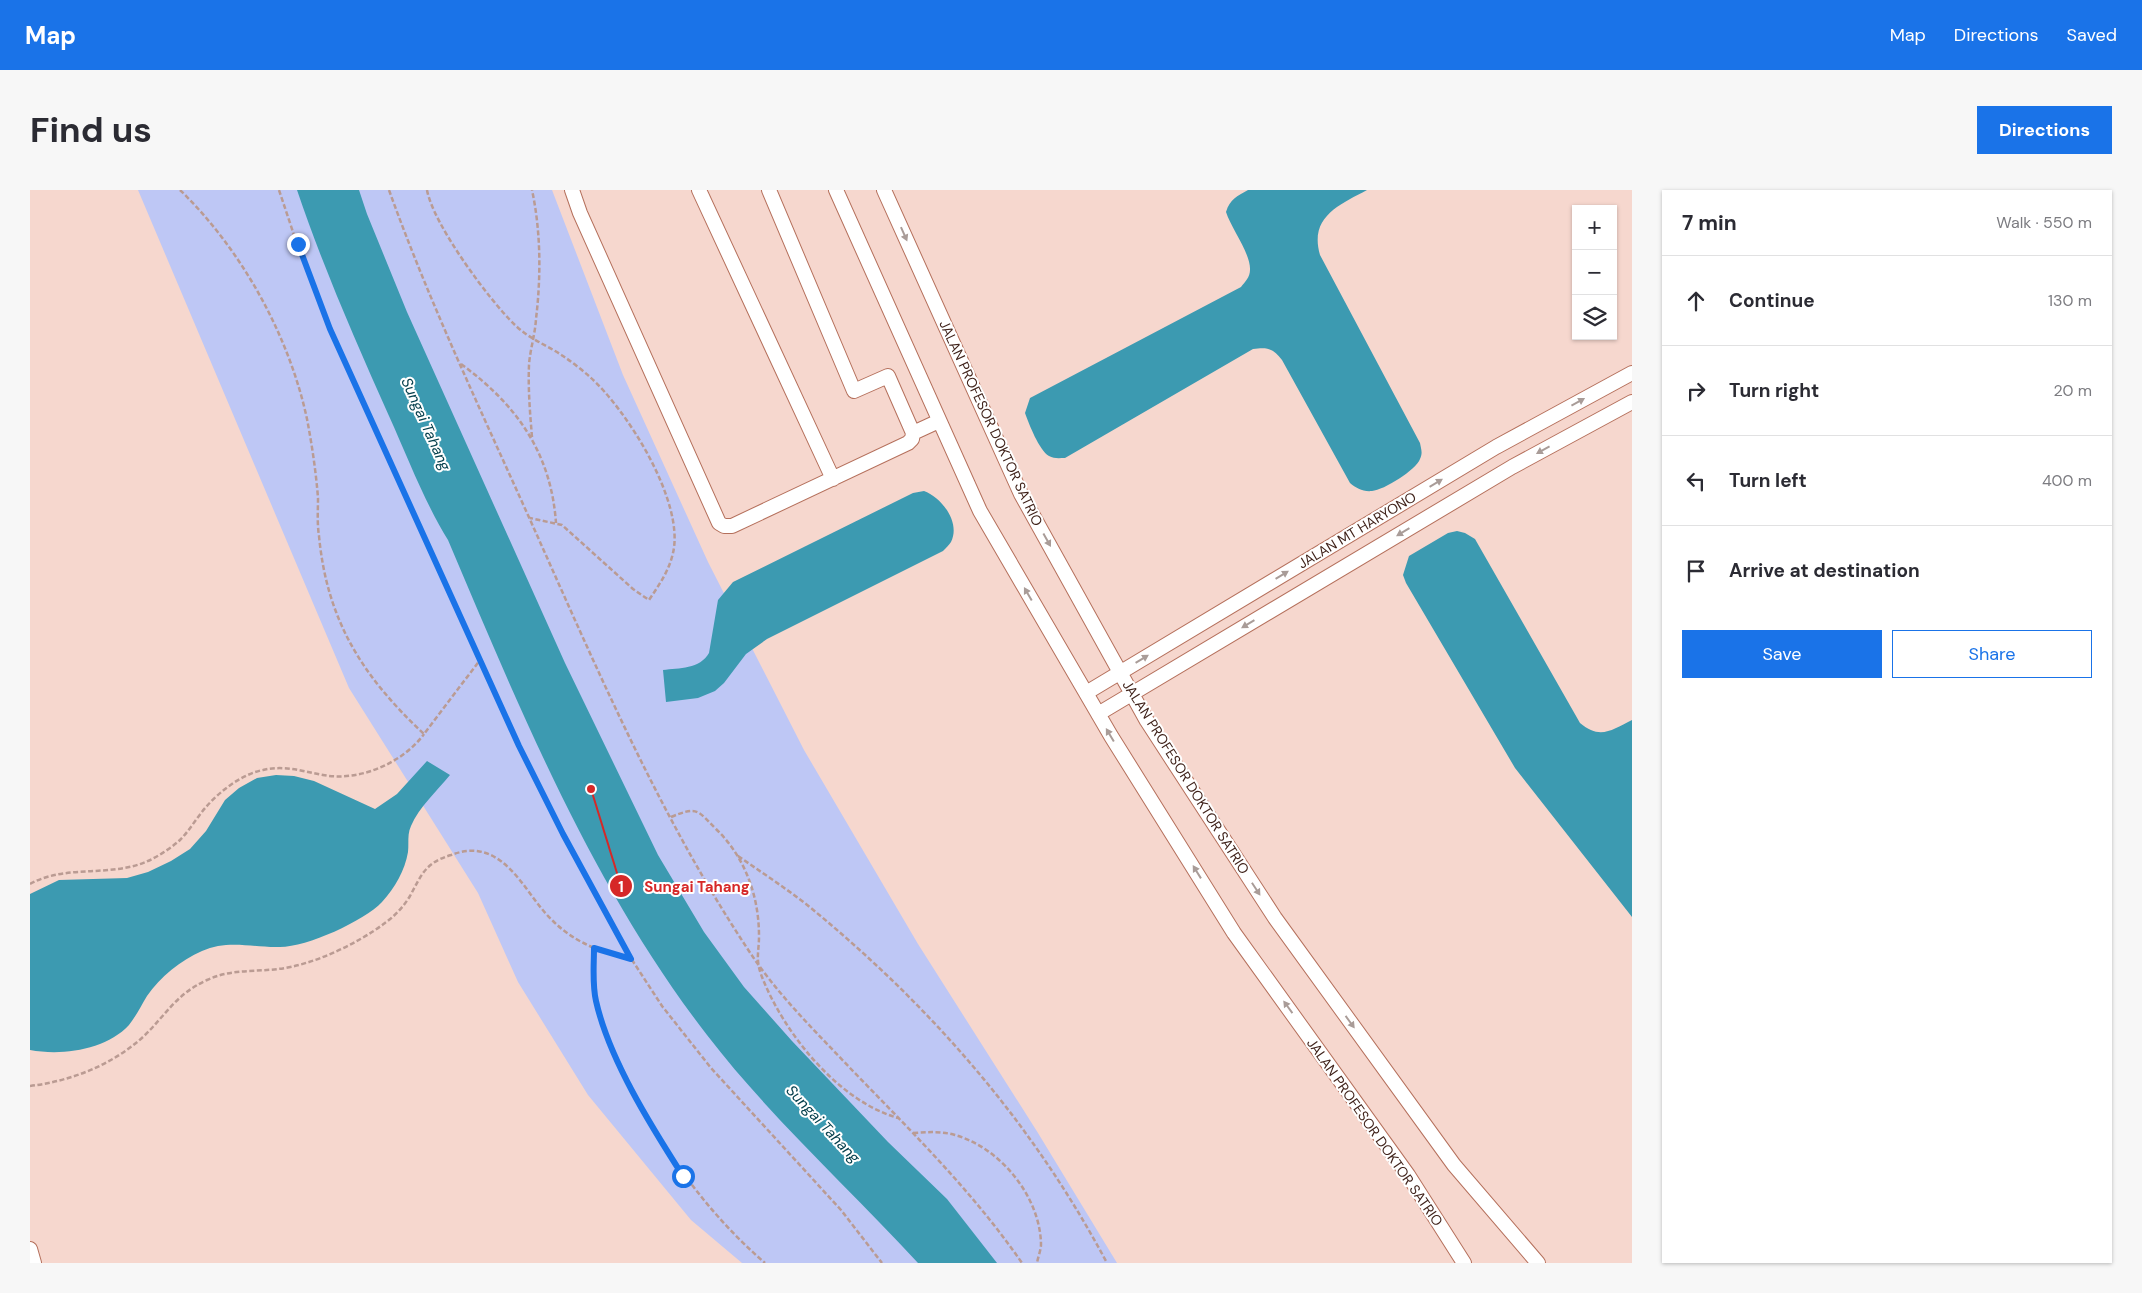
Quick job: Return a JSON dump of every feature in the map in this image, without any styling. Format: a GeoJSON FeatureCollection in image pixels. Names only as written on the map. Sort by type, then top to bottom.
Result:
{"type":"FeatureCollection","features":[{"type":"Feature","properties":{"kind":"street"},"geometry":{"type":"LineString","coordinates":[[572,190],[580,213],[719,523],[724,526],[732,526],[908,443],[912,439],[913,432],[888,376],[854,391],[769,190]]}},
{"type":"Feature","properties":{"kind":"street"},"geometry":{"type":"LineString","coordinates":[[699,190],[833,479]]}},
{"type":"Feature","properties":{"kind":"street","name":"JALAN PROFESOR DOKTOR SATRIO"},"geometry":{"type":"LineString","coordinates":[[836,190],[980,511],[1098,714],[1234,933],[1408,1175],[1464,1263]]}},
{"type":"Feature","properties":{"kind":"street","name":"JALAN PROFESOR DOKTOR SATRIO"},"geometry":{"type":"LineString","coordinates":[[884,190],[1022,494],[1152,729],[1275,918],[1454,1164],[1538,1263]]}},
{"type":"Feature","properties":{"kind":"street","name":"JALAN MT HARYONO"},"geometry":{"type":"LineString","coordinates":[[1086,693],[1496,446],[1632,373]]}},
{"type":"Feature","properties":{"kind":"street","name":"JALAN MT HARYONO"},"geometry":{"type":"LineString","coordinates":[[1098,714],[1512,467],[1632,402]]}},
{"type":"Feature","properties":{"kind":"street"},"geometry":{"type":"LineString","coordinates":[[913,432],[939,421]]}},
{"type":"Feature","properties":{"kind":"street"},"geometry":{"type":"LineString","coordinates":[[30,1249],[34,1263]]}},
{"type":"Feature","properties":{"kind":"path"},"geometry":{"type":"LineString","coordinates":[[180,190],[216,229],[242,266],[262,299],[279,335],[306,418],[317,487],[318,534],[323,568],[330,596],[351,646],[373,680],[396,708],[424,734]]}},
{"type":"Feature","properties":{"kind":"path"},"geometry":{"type":"LineString","coordinates":[[279,190],[330,329],[519,746],[631,959],[662,1006],[711,1068],[840,1210],[882,1263]]}},
{"type":"Feature","properties":{"kind":"path"},"geometry":{"type":"LineString","coordinates":[[388,190],[443,329],[610,697],[671,817],[716,898],[757,962],[795,1010],[973,1197],[1022,1263]]}},
{"type":"Feature","properties":{"kind":"path"},"geometry":{"type":"LineString","coordinates":[[427,190],[435,214],[480,285],[516,326],[533,339],[563,356],[591,378],[620,411],[644,445],[669,504],[674,552],[666,575],[649,600],[562,525],[530,518]]}},
{"type":"Feature","properties":{"kind":"path"},"geometry":{"type":"LineString","coordinates":[[532,190],[538,240],[539,283],[529,362],[529,396],[532,437],[554,498],[556,523]]}},
{"type":"Feature","properties":{"kind":"path"},"geometry":{"type":"LineString","coordinates":[[461,364],[487,383],[508,404],[532,437]]}},
{"type":"Feature","properties":{"kind":"path"},"geometry":{"type":"LineString","coordinates":[[30,884],[53,875],[118,869],[134,866],[151,859],[181,839],[217,795],[248,774],[278,768],[304,770],[324,775],[363,773],[404,755],[424,734],[480,660]]}},
{"type":"Feature","properties":{"kind":"path"},"geometry":{"type":"LineString","coordinates":[[671,817],[689,810],[699,812],[721,833],[738,856],[749,879],[757,910],[759,936],[757,962],[772,1000],[799,1042],[839,1085],[880,1113],[899,1118]]}},
{"type":"Feature","properties":{"kind":"path"},"geometry":{"type":"LineString","coordinates":[[30,1086],[74,1076],[119,1055],[143,1037],[179,997],[207,980],[228,973],[297,966],[310,962],[369,934],[399,911],[410,896],[423,870],[431,863],[464,851],[476,851],[496,857],[507,867],[552,920],[578,941],[631,959]]}},
{"type":"Feature","properties":{"kind":"path"},"geometry":{"type":"LineString","coordinates":[[738,856],[805,904],[859,950],[908,995],[966,1056],[1058,1179],[1107,1263]]}},
{"type":"Feature","properties":{"kind":"path"},"geometry":{"type":"LineString","coordinates":[[594,948],[596,1000],[616,1054],[638,1100],[683,1176],[733,1234],[765,1263]]}},
{"type":"Feature","properties":{"kind":"path"},"geometry":{"type":"LineString","coordinates":[[913,1133],[938,1131],[958,1136],[997,1158],[1014,1175],[1029,1199],[1038,1225],[1041,1246],[1036,1263]]}},
{"type":"Feature","properties":{"kind":"shaded area"},"geometry":{"type":"Polygon","coordinates":[[[138,190],[552,190],[623,375],[708,562],[804,750],[918,944],[1038,1133],[1117,1263],[742,1263],[691,1220],[588,1095],[518,982],[478,893],[349,688],[138,190]]]}},
{"type":"Feature","properties":{"kind":"water"},"geometry":{"type":"Polygon","coordinates":[[[297,190],[359,190],[407,312],[565,663],[658,855],[704,932],[744,987],[792,1041],[888,1142],[947,1199],[997,1263],[918,1263],[757,1095],[707,1035],[666,978],[628,919],[594,858],[532,733],[448,540],[424,495],[352,332],[297,190]]]}},
{"type":"Feature","properties":{"kind":"water"},"geometry":{"type":"Polygon","coordinates":[[[1248,190],[1367,190],[1337,207],[1323,222],[1319,231],[1318,242],[1320,255],[1420,443],[1422,451],[1417,463],[1399,479],[1377,490],[1366,491],[1352,485],[1282,360],[1273,351],[1262,348],[1253,349],[1065,458],[1055,458],[1045,453],[1038,443],[1025,413],[1030,398],[1241,287],[1246,281],[1250,273],[1247,256],[1226,212],[1237,196],[1248,190]]]}},
{"type":"Feature","properties":{"kind":"water"},"geometry":{"type":"Polygon","coordinates":[[[924,491],[943,504],[951,519],[953,534],[951,542],[943,551],[767,639],[746,654],[724,683],[715,691],[698,698],[666,702],[663,670],[695,665],[709,653],[718,600],[733,582],[913,493],[924,491]]]}},
{"type":"Feature","properties":{"kind":"water"},"geometry":{"type":"Polygon","coordinates":[[[1457,531],[1475,539],[1580,723],[1594,731],[1606,732],[1632,720],[1632,917],[1515,768],[1406,583],[1403,575],[1409,556],[1448,533],[1457,531]]]}},
{"type":"Feature","properties":{"kind":"water"},"geometry":{"type":"Polygon","coordinates":[[[427,761],[450,775],[414,819],[409,832],[407,859],[402,872],[391,891],[374,909],[349,925],[305,943],[280,947],[222,945],[202,951],[186,959],[165,976],[152,989],[129,1025],[108,1040],[83,1049],[69,1051],[42,1052],[30,1050],[30,894],[59,880],[127,878],[148,872],[171,861],[190,849],[206,831],[225,800],[239,788],[257,778],[276,775],[294,776],[314,781],[375,809],[397,794],[427,761]]]}},
{"type":"Feature","properties":{"kind":"place","name":"Sungai Tahang"},"geometry":{"type":"Point","coordinates":[591,789]}},
{"type":"Feature","properties":{"kind":"route"},"geometry":{"type":"LineString","coordinates":[[298,244],[330,329],[519,746],[563,834],[631,959],[594,948],[596,1000],[602,1022],[619,1062],[638,1100],[683,1176]]}}]}
